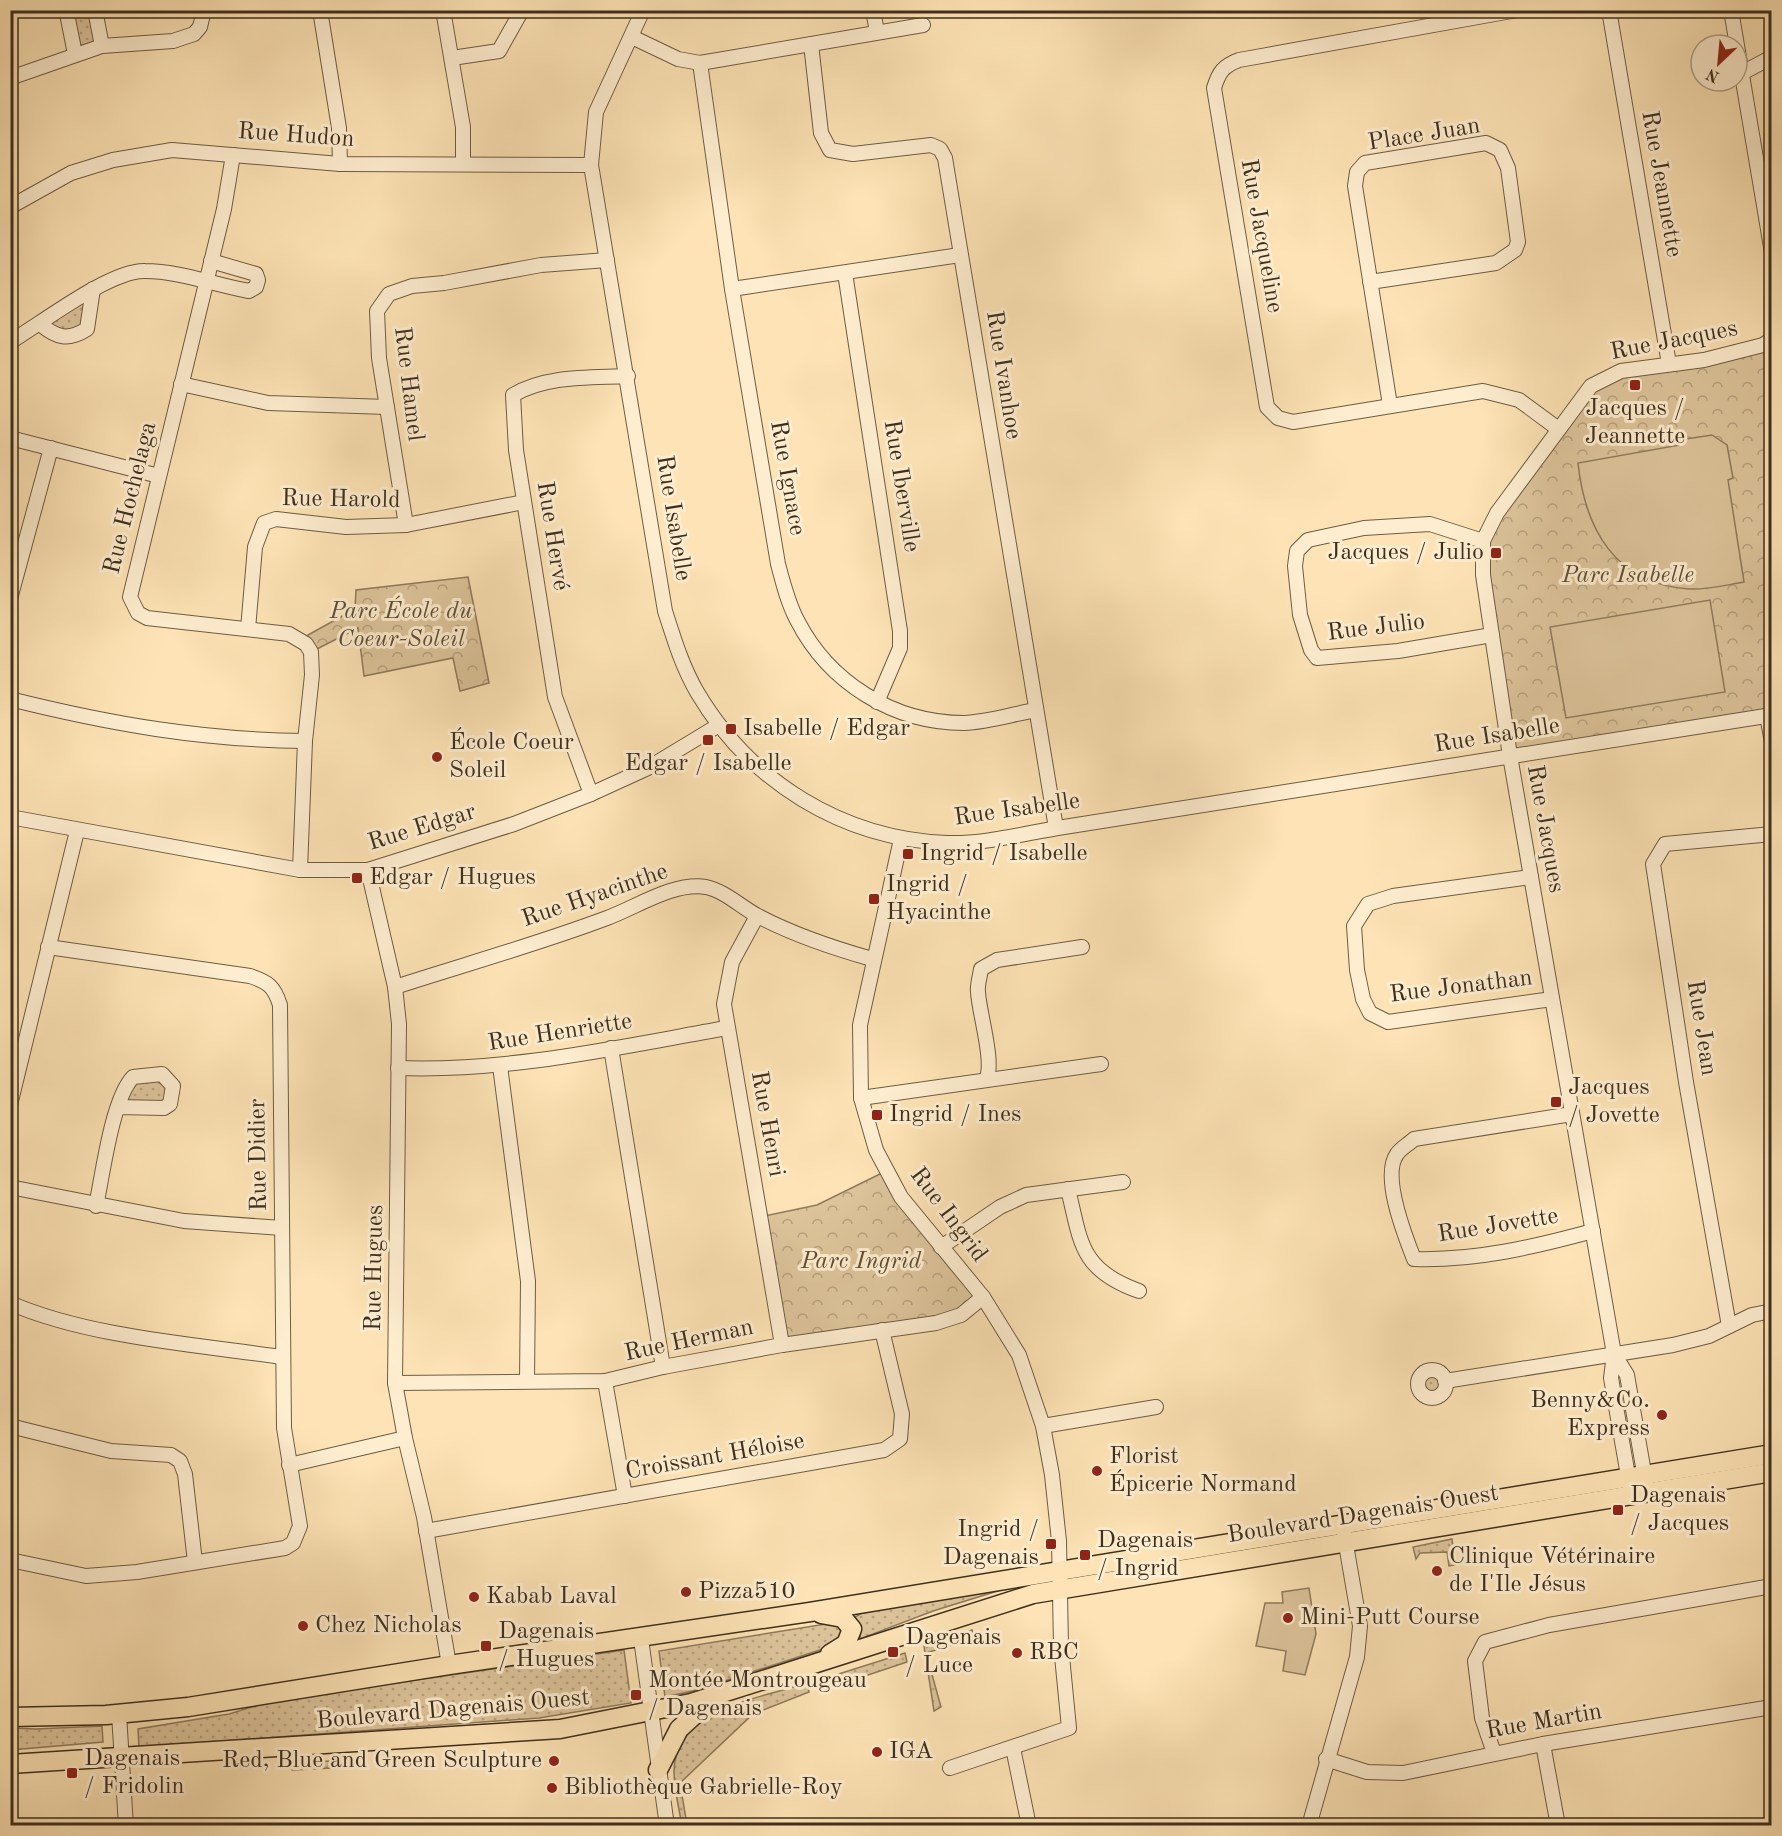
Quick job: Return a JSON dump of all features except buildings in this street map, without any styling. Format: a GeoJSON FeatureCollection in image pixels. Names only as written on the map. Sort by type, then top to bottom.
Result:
{"type":"FeatureCollection","features":[{"type":"Feature","properties":{"kind":"main road","name":"Boulevard Dagenais Ouest"},"geometry":{"type":"LineString","coordinates":[[1638,1485],[1772,1454]]}},
{"type":"Feature","properties":{"kind":"main road","name":"Boulevard Dagenais Ouest"},"geometry":{"type":"LineString","coordinates":[[10,1717],[119,1714],[207,1704],[449,1665],[641,1639],[1060,1571],[1344,1533],[1638,1485],[1772,1472]]}},
{"type":"Feature","properties":{"kind":"main road","name":"Boulevard Dagenais Ouest"},"geometry":{"type":"LineString","coordinates":[[10,1764],[531,1732],[650,1713],[811,1666],[1018,1598],[1344,1533]]}},
{"type":"Feature","properties":{"kind":"main road"},"geometry":{"type":"LineString","coordinates":[[810,1612],[843,1618],[852,1629],[846,1644],[811,1666]]}},
{"type":"Feature","properties":{"kind":"main road"},"geometry":{"type":"LineString","coordinates":[[658,1770],[679,1729],[717,1695]]}},
{"type":"Feature","properties":{"kind":"street"},"geometry":{"type":"LineString","coordinates":[[72,10],[67,14],[75,54]]}},
{"type":"Feature","properties":{"kind":"street"},"geometry":{"type":"LineString","coordinates":[[95,10],[102,46]]}},
{"type":"Feature","properties":{"kind":"street"},"geometry":{"type":"LineString","coordinates":[[10,78],[102,46],[173,41],[194,34],[200,27],[204,10]]}},
{"type":"Feature","properties":{"kind":"street"},"geometry":{"type":"LineString","coordinates":[[320,10],[339,128],[340,164]]}},
{"type":"Feature","properties":{"kind":"street"},"geometry":{"type":"LineString","coordinates":[[443,10],[463,127],[463,164]]}},
{"type":"Feature","properties":{"kind":"street"},"geometry":{"type":"LineString","coordinates":[[452,58],[499,51],[522,10]]}},
{"type":"Feature","properties":{"kind":"street","name":"Rue Isabelle"},"geometry":{"type":"LineString","coordinates":[[643,10],[632,37],[606,85],[596,112],[591,165],[628,376],[665,611],[679,655],[697,691],[719,725],[752,762],[796,797],[841,821],[900,839],[949,843],[998,840],[1056,828],[1769,715]]}},
{"type":"Feature","properties":{"kind":"street"},"geometry":{"type":"LineString","coordinates":[[873,10],[877,32]]}},
{"type":"Feature","properties":{"kind":"street","name":"Rue Jacqueline"},"geometry":{"type":"LineString","coordinates":[[1517,10],[1239,60],[1225,65],[1214,88],[1268,407],[1278,418],[1293,422],[1483,391],[1519,400],[1557,429]]}},
{"type":"Feature","properties":{"kind":"street","name":"Rue Jeannette"},"geometry":{"type":"LineString","coordinates":[[1609,10],[1669,364]]}},
{"type":"Feature","properties":{"kind":"street"},"geometry":{"type":"LineString","coordinates":[[1731,10],[1735,33]]}},
{"type":"Feature","properties":{"kind":"street"},"geometry":{"type":"LineString","coordinates":[[632,37],[678,59],[700,63],[924,25]]}},
{"type":"Feature","properties":{"kind":"street","name":"Rue Ivanhoe"},"geometry":{"type":"LineString","coordinates":[[811,44],[821,133],[830,150],[853,154],[931,145],[940,149],[948,168],[960,255],[1056,828]]}},
{"type":"Feature","properties":{"kind":"street"},"geometry":{"type":"LineString","coordinates":[[1749,69],[1772,57]]}},
{"type":"Feature","properties":{"kind":"street","name":"Rue Ignace"},"geometry":{"type":"LineString","coordinates":[[700,63],[732,289],[778,564],[786,596],[797,622],[828,666],[853,688],[877,702],[924,720],[966,723],[1036,710]]}},
{"type":"Feature","properties":{"kind":"street"},"geometry":{"type":"LineString","coordinates":[[1747,93],[1765,175],[1772,253]]}},
{"type":"Feature","properties":{"kind":"street","name":"Place Juan"},"geometry":{"type":"LineString","coordinates":[[1370,282],[1496,263],[1515,250],[1518,242],[1508,168],[1500,150],[1486,143],[1365,162],[1357,172],[1355,186],[1370,282],[1390,405]]}},
{"type":"Feature","properties":{"kind":"street","name":"Rue Hudon"},"geometry":{"type":"LineString","coordinates":[[10,207],[71,173],[113,160],[172,150],[340,164],[591,165]]}},
{"type":"Feature","properties":{"kind":"street","name":"Rue Hochelaga"},"geometry":{"type":"LineString","coordinates":[[233,155],[224,209],[207,283],[130,597],[138,613],[147,618],[289,634],[306,645],[310,652],[312,675],[305,741],[300,870]]}},
{"type":"Feature","properties":{"kind":"street"},"geometry":{"type":"LineString","coordinates":[[732,289],[960,255]]}},
{"type":"Feature","properties":{"kind":"street","name":"Rue Hamel"},"geometry":{"type":"LineString","coordinates":[[406,525],[379,358],[377,311],[389,294],[412,285],[444,283],[541,265],[607,260]]}},
{"type":"Feature","properties":{"kind":"street"},"geometry":{"type":"LineString","coordinates":[[10,342],[93,289],[113,279],[142,270],[166,272],[249,291],[256,287],[258,280],[256,274],[211,261]]}},
{"type":"Feature","properties":{"kind":"street","name":"Rue Iberville"},"geometry":{"type":"LineString","coordinates":[[845,273],[900,631],[900,648],[877,702]]}},
{"type":"Feature","properties":{"kind":"street"},"geometry":{"type":"LineString","coordinates":[[40,324],[51,333],[63,338],[73,338],[87,329],[93,289]]}},
{"type":"Feature","properties":{"kind":"street","name":"Rue Jacques"},"geometry":{"type":"LineString","coordinates":[[1638,1485],[1611,1378],[1614,1354],[1510,756],[1483,575],[1483,541],[1497,513],[1557,429],[1581,397],[1604,378],[1621,371],[1724,355],[1763,345],[1772,339]]}},
{"type":"Feature","properties":{"kind":"street","name":"Rue Hervé"},"geometry":{"type":"LineString","coordinates":[[591,794],[555,697],[516,450],[513,395],[528,386],[553,381],[628,376]]}},
{"type":"Feature","properties":{"kind":"street"},"geometry":{"type":"LineString","coordinates":[[182,384],[268,404],[387,407]]}},
{"type":"Feature","properties":{"kind":"street"},"geometry":{"type":"LineString","coordinates":[[10,438],[159,476]]}},
{"type":"Feature","properties":{"kind":"street"},"geometry":{"type":"LineString","coordinates":[[10,599],[14,572],[51,448]]}},
{"type":"Feature","properties":{"kind":"street","name":"Rue Harold"},"geometry":{"type":"LineString","coordinates":[[248,629],[255,547],[264,524],[276,519],[346,527],[406,525],[524,502]]}},
{"type":"Feature","properties":{"kind":"street","name":"Rue Julio"},"geometry":{"type":"LineString","coordinates":[[1483,541],[1430,524],[1364,528],[1308,540],[1297,551],[1297,585],[1300,615],[1311,650],[1317,658],[1398,651],[1492,635]]}},
{"type":"Feature","properties":{"kind":"street"},"geometry":{"type":"LineString","coordinates":[[10,699],[160,731],[240,740],[305,741]]}},
{"type":"Feature","properties":{"kind":"street"},"geometry":{"type":"LineString","coordinates":[[1769,715],[1772,742]]}},
{"type":"Feature","properties":{"kind":"street","name":"Rue Edgar"},"geometry":{"type":"LineString","coordinates":[[10,818],[300,870],[368,870],[514,824],[591,794],[648,768],[719,725]]}},
{"type":"Feature","properties":{"kind":"street"},"geometry":{"type":"LineString","coordinates":[[10,1105],[77,831]]}},
{"type":"Feature","properties":{"kind":"street","name":"Rue Jean"},"geometry":{"type":"LineString","coordinates":[[1729,1326],[1686,1082],[1653,864],[1665,844],[1772,834]]}},
{"type":"Feature","properties":{"kind":"street","name":"Rue Ingrid"},"geometry":{"type":"LineString","coordinates":[[900,839],[872,959],[860,1025],[861,1098],[876,1150],[902,1197],[983,1297],[1019,1355],[1043,1426],[1055,1494],[1060,1571],[1061,1653],[1069,1728],[1013,1748]]}},
{"type":"Feature","properties":{"kind":"street","name":"Rue Hugues"},"geometry":{"type":"LineString","coordinates":[[368,870],[395,987],[399,1024],[395,1383],[426,1531],[449,1665]]}},
{"type":"Feature","properties":{"kind":"street","name":"Rue Jonathan"},"geometry":{"type":"LineString","coordinates":[[1531,877],[1393,896],[1368,904],[1354,926],[1357,970],[1363,999],[1370,1013],[1388,1022],[1552,999]]}},
{"type":"Feature","properties":{"kind":"street","name":"Rue Hyacinthe"},"geometry":{"type":"LineString","coordinates":[[395,987],[608,918],[663,894],[692,887],[708,887],[722,893],[757,916],[817,943],[872,959]]}},
{"type":"Feature","properties":{"kind":"street","name":"Rue Henri"},"geometry":{"type":"LineString","coordinates":[[757,916],[732,962],[727,978],[724,1004],[782,1345]]}},
{"type":"Feature","properties":{"kind":"street","name":"Rue Didier"},"geometry":{"type":"LineString","coordinates":[[48,947],[250,976],[268,981],[275,990],[280,1005],[284,1428],[300,1526],[293,1543],[285,1548],[195,1562]]}},
{"type":"Feature","properties":{"kind":"street"},"geometry":{"type":"LineString","coordinates":[[986,1080],[989,1068],[977,990],[981,969],[997,960],[1082,947]]}},
{"type":"Feature","properties":{"kind":"street","name":"Rue Henriette"},"geometry":{"type":"LineString","coordinates":[[398,1068],[459,1070],[500,1066],[727,1028]]}},
{"type":"Feature","properties":{"kind":"street"},"geometry":{"type":"LineString","coordinates":[[610,1048],[663,1367]]}},
{"type":"Feature","properties":{"kind":"street"},"geometry":{"type":"LineString","coordinates":[[861,1098],[1101,1065]]}},
{"type":"Feature","properties":{"kind":"street"},"geometry":{"type":"LineString","coordinates":[[500,1066],[528,1281],[528,1381]]}},
{"type":"Feature","properties":{"kind":"street"},"geometry":{"type":"LineString","coordinates":[[96,1206],[118,1107]]}},
{"type":"Feature","properties":{"kind":"street","name":"Rue Jovette"},"geometry":{"type":"LineString","coordinates":[[1572,1114],[1414,1139],[1396,1155],[1392,1169],[1394,1196],[1400,1224],[1414,1259],[1448,1260],[1533,1247],[1593,1231]]}},
{"type":"Feature","properties":{"kind":"street"},"geometry":{"type":"LineString","coordinates":[[941,1248],[999,1208],[1026,1195],[1123,1182]]}},
{"type":"Feature","properties":{"kind":"street"},"geometry":{"type":"LineString","coordinates":[[10,1186],[96,1206],[184,1221],[282,1228]]}},
{"type":"Feature","properties":{"kind":"street"},"geometry":{"type":"LineString","coordinates":[[1068,1188],[1082,1245],[1091,1264],[1124,1286],[1139,1291]]}},
{"type":"Feature","properties":{"kind":"street","name":"Rue Herman"},"geometry":{"type":"LineString","coordinates":[[395,1383],[605,1382],[663,1367],[782,1345],[936,1323],[961,1315],[983,1297]]}},
{"type":"Feature","properties":{"kind":"street"},"geometry":{"type":"LineString","coordinates":[[10,1304],[37,1315],[125,1334],[282,1357]]}},
{"type":"Feature","properties":{"kind":"street"},"geometry":{"type":"LineString","coordinates":[[1445,1381],[1673,1345],[1709,1336],[1752,1315],[1772,1311]]}},
{"type":"Feature","properties":{"kind":"street","name":"Croissant Héloise"},"geometry":{"type":"LineString","coordinates":[[426,1531],[884,1450],[900,1439],[902,1414],[882,1330]]}},
{"type":"Feature","properties":{"kind":"street"},"geometry":{"type":"LineString","coordinates":[[605,1382],[625,1496]]}},
{"type":"Feature","properties":{"kind":"street"},"geometry":{"type":"LineString","coordinates":[[1043,1426],[1156,1407]]}},
{"type":"Feature","properties":{"kind":"street"},"geometry":{"type":"LineString","coordinates":[[10,1426],[111,1451],[171,1455],[180,1461],[185,1474],[195,1562],[137,1572],[86,1576],[10,1560]]}},
{"type":"Feature","properties":{"kind":"street"},"geometry":{"type":"LineString","coordinates":[[289,1465],[405,1438]]}},
{"type":"Feature","properties":{"kind":"street"},"geometry":{"type":"LineString","coordinates":[[1309,1826],[1326,1759],[1357,1657],[1359,1639],[1344,1533]]}},
{"type":"Feature","properties":{"kind":"street"},"geometry":{"type":"LineString","coordinates":[[1494,1753],[1482,1718],[1475,1661],[1485,1642],[1549,1625],[1772,1586]]}},
{"type":"Feature","properties":{"kind":"street"},"geometry":{"type":"LineString","coordinates":[[641,1639],[667,1826]]}},
{"type":"Feature","properties":{"kind":"street","name":"Rue Martin"},"geometry":{"type":"LineString","coordinates":[[1326,1759],[1367,1772],[1403,1773],[1543,1744],[1772,1707]]}},
{"type":"Feature","properties":{"kind":"street"},"geometry":{"type":"LineString","coordinates":[[119,1714],[126,1826]]}},
{"type":"Feature","properties":{"kind":"street"},"geometry":{"type":"LineString","coordinates":[[1543,1744],[1558,1826]]}},
{"type":"Feature","properties":{"kind":"street"},"geometry":{"type":"LineString","coordinates":[[950,1768],[1013,1748],[1029,1826]]}},
{"type":"Feature","properties":{"kind":"green space"},"geometry":{"type":"Polygon","coordinates":[[[72,11],[95,11],[102,46],[75,54],[72,11]]]}},
{"type":"Feature","properties":{"kind":"green space"},"geometry":{"type":"Polygon","coordinates":[[[93,289],[87,329],[73,338],[40,324],[93,289]]]}},
{"type":"Feature","properties":{"kind":"green space","name":"Parc Isabelle"},"geometry":{"type":"Polygon","coordinates":[[[1771,339],[1771,715],[1510,756],[1483,541],[1604,378],[1771,339]]]}},
{"type":"Feature","properties":{"kind":"green space"},"geometry":{"type":"Polygon","coordinates":[[[1712,435],[1727,445],[1733,478],[1728,480],[1744,582],[1689,589],[1663,585],[1641,576],[1623,564],[1608,549],[1597,531],[1588,510],[1578,463],[1680,445],[1679,440],[1712,435]]]}},
{"type":"Feature","properties":{"kind":"green space","name":"Parc École du Coeur-Soleil"},"geometry":{"type":"Polygon","coordinates":[[[468,577],[489,683],[460,691],[453,658],[364,676],[358,628],[311,652],[299,640],[355,609],[356,590],[468,577]]]}},
{"type":"Feature","properties":{"kind":"green space"},"geometry":{"type":"Polygon","coordinates":[[[1710,600],[1725,692],[1566,718],[1550,627],[1710,600]]]}},
{"type":"Feature","properties":{"kind":"green space"},"geometry":{"type":"Polygon","coordinates":[[[162,1074],[173,1086],[170,1104],[118,1107],[126,1085],[162,1074]]]}},
{"type":"Feature","properties":{"kind":"green space","name":"Parc Ingrid"},"geometry":{"type":"Polygon","coordinates":[[[884,1172],[983,1297],[961,1315],[789,1344],[760,1217],[817,1205],[884,1172]]]}},
{"type":"Feature","properties":{"kind":"green space"},"geometry":{"type":"Polygon","coordinates":[[[1432,1370],[1442,1374],[1446,1384],[1442,1394],[1432,1398],[1422,1394],[1418,1384],[1422,1374],[1432,1370]]]}},
{"type":"Feature","properties":{"kind":"green space"},"geometry":{"type":"Polygon","coordinates":[[[1452,1539],[1455,1565],[1449,1566],[1447,1552],[1420,1553],[1416,1559],[1413,1547],[1452,1539]]]}},
{"type":"Feature","properties":{"kind":"green space"},"geometry":{"type":"Polygon","coordinates":[[[1020,1584],[933,1611],[860,1639],[855,1617],[862,1613],[1020,1584]]]}},
{"type":"Feature","properties":{"kind":"green space","name":"Mini-Putt Course"},"geometry":{"type":"Polygon","coordinates":[[[1309,1588],[1316,1634],[1305,1675],[1283,1671],[1286,1651],[1256,1646],[1265,1603],[1283,1603],[1282,1592],[1309,1588]]]}},
{"type":"Feature","properties":{"kind":"green space"},"geometry":{"type":"Polygon","coordinates":[[[832,1623],[838,1626],[842,1633],[832,1646],[697,1690],[665,1697],[659,1651],[832,1623]]]}},
{"type":"Feature","properties":{"kind":"green space"},"geometry":{"type":"Polygon","coordinates":[[[972,1630],[975,1638],[926,1653],[941,1707],[934,1711],[924,1646],[972,1630]]]}},
{"type":"Feature","properties":{"kind":"green space"},"geometry":{"type":"Polygon","coordinates":[[[624,1650],[631,1703],[539,1718],[139,1747],[138,1729],[229,1714],[272,1701],[624,1650]]]}},
{"type":"Feature","properties":{"kind":"green space"},"geometry":{"type":"Polygon","coordinates":[[[905,1653],[907,1662],[832,1687],[829,1677],[905,1653]]]}},
{"type":"Feature","properties":{"kind":"green space"},"geometry":{"type":"Polygon","coordinates":[[[807,1683],[809,1692],[753,1714],[680,1783],[687,1825],[682,1826],[674,1771],[678,1750],[689,1733],[704,1720],[724,1709],[807,1683]]]}},
{"type":"Feature","properties":{"kind":"green space"},"geometry":{"type":"Polygon","coordinates":[[[102,1726],[103,1742],[11,1750],[11,1728],[102,1726]]]}},
{"type":"Feature","properties":{"kind":"green space"},"geometry":{"type":"Polygon","coordinates":[[[351,1760],[352,1767],[292,1770],[292,1763],[351,1760]]]}},
{"type":"Feature","properties":{"kind":"place","name":"Jacques / Jeannette"},"geometry":{"type":"Point","coordinates":[1635,385]}},
{"type":"Feature","properties":{"kind":"place","name":"Jacques / Julio"},"geometry":{"type":"Point","coordinates":[1496,553]}},
{"type":"Feature","properties":{"kind":"place","name":"Isabelle / Edgar"},"geometry":{"type":"Point","coordinates":[731,729]}},
{"type":"Feature","properties":{"kind":"place","name":"Edgar / Isabelle"},"geometry":{"type":"Point","coordinates":[708,740]}},
{"type":"Feature","properties":{"kind":"place","name":"École Coeur Soleil"},"geometry":{"type":"Point","coordinates":[437,757]}},
{"type":"Feature","properties":{"kind":"place","name":"Ingrid / Isabelle"},"geometry":{"type":"Point","coordinates":[908,854]}},
{"type":"Feature","properties":{"kind":"place","name":"Edgar / Hugues"},"geometry":{"type":"Point","coordinates":[357,878]}},
{"type":"Feature","properties":{"kind":"place","name":"Ingrid / Hyacinthe"},"geometry":{"type":"Point","coordinates":[874,899]}},
{"type":"Feature","properties":{"kind":"place","name":"Jacques / Jovette"},"geometry":{"type":"Point","coordinates":[1556,1102]}},
{"type":"Feature","properties":{"kind":"place","name":"Ingrid / Ines"},"geometry":{"type":"Point","coordinates":[877,1115]}},
{"type":"Feature","properties":{"kind":"place","name":"Benny&Co. Express"},"geometry":{"type":"Point","coordinates":[1662,1415]}},
{"type":"Feature","properties":{"kind":"place","name":"Florist Épicerie Normand"},"geometry":{"type":"Point","coordinates":[1097,1471]}},
{"type":"Feature","properties":{"kind":"place","name":"Dagenais / Jacques"},"geometry":{"type":"Point","coordinates":[1618,1510]}},
{"type":"Feature","properties":{"kind":"place","name":"Ingrid / Dagenais"},"geometry":{"type":"Point","coordinates":[1051,1544]}},
{"type":"Feature","properties":{"kind":"place","name":"Dagenais / Ingrid"},"geometry":{"type":"Point","coordinates":[1085,1555]}},
{"type":"Feature","properties":{"kind":"place","name":"Clinique Vétérinaire de I'Ile Jésus"},"geometry":{"type":"Point","coordinates":[1437,1571]}},
{"type":"Feature","properties":{"kind":"place","name":"Pizza510"},"geometry":{"type":"Point","coordinates":[686,1592]}},
{"type":"Feature","properties":{"kind":"place","name":"Kabab Laval"},"geometry":{"type":"Point","coordinates":[474,1597]}},
{"type":"Feature","properties":{"kind":"place","name":"Mini-Putt Course"},"geometry":{"type":"Point","coordinates":[1288,1618]}},
{"type":"Feature","properties":{"kind":"place","name":"Chez Nicholas"},"geometry":{"type":"Point","coordinates":[303,1626]}},
{"type":"Feature","properties":{"kind":"place","name":"Dagenais / Hugues"},"geometry":{"type":"Point","coordinates":[486,1646]}},
{"type":"Feature","properties":{"kind":"place","name":"Dagenais / Luce"},"geometry":{"type":"Point","coordinates":[893,1652]}},
{"type":"Feature","properties":{"kind":"place","name":"RBC"},"geometry":{"type":"Point","coordinates":[1017,1653]}},
{"type":"Feature","properties":{"kind":"place","name":"Montée Montrougeau / Dagenais"},"geometry":{"type":"Point","coordinates":[636,1695]}},
{"type":"Feature","properties":{"kind":"place","name":"IGA"},"geometry":{"type":"Point","coordinates":[877,1752]}},
{"type":"Feature","properties":{"kind":"place","name":"Red, Blue and Green Sculpture"},"geometry":{"type":"Point","coordinates":[554,1761]}},
{"type":"Feature","properties":{"kind":"place","name":"Dagenais / Fridolin"},"geometry":{"type":"Point","coordinates":[72,1773]}},
{"type":"Feature","properties":{"kind":"place","name":"Bibliothèque Gabrielle-Roy"},"geometry":{"type":"Point","coordinates":[552,1788]}}]}
